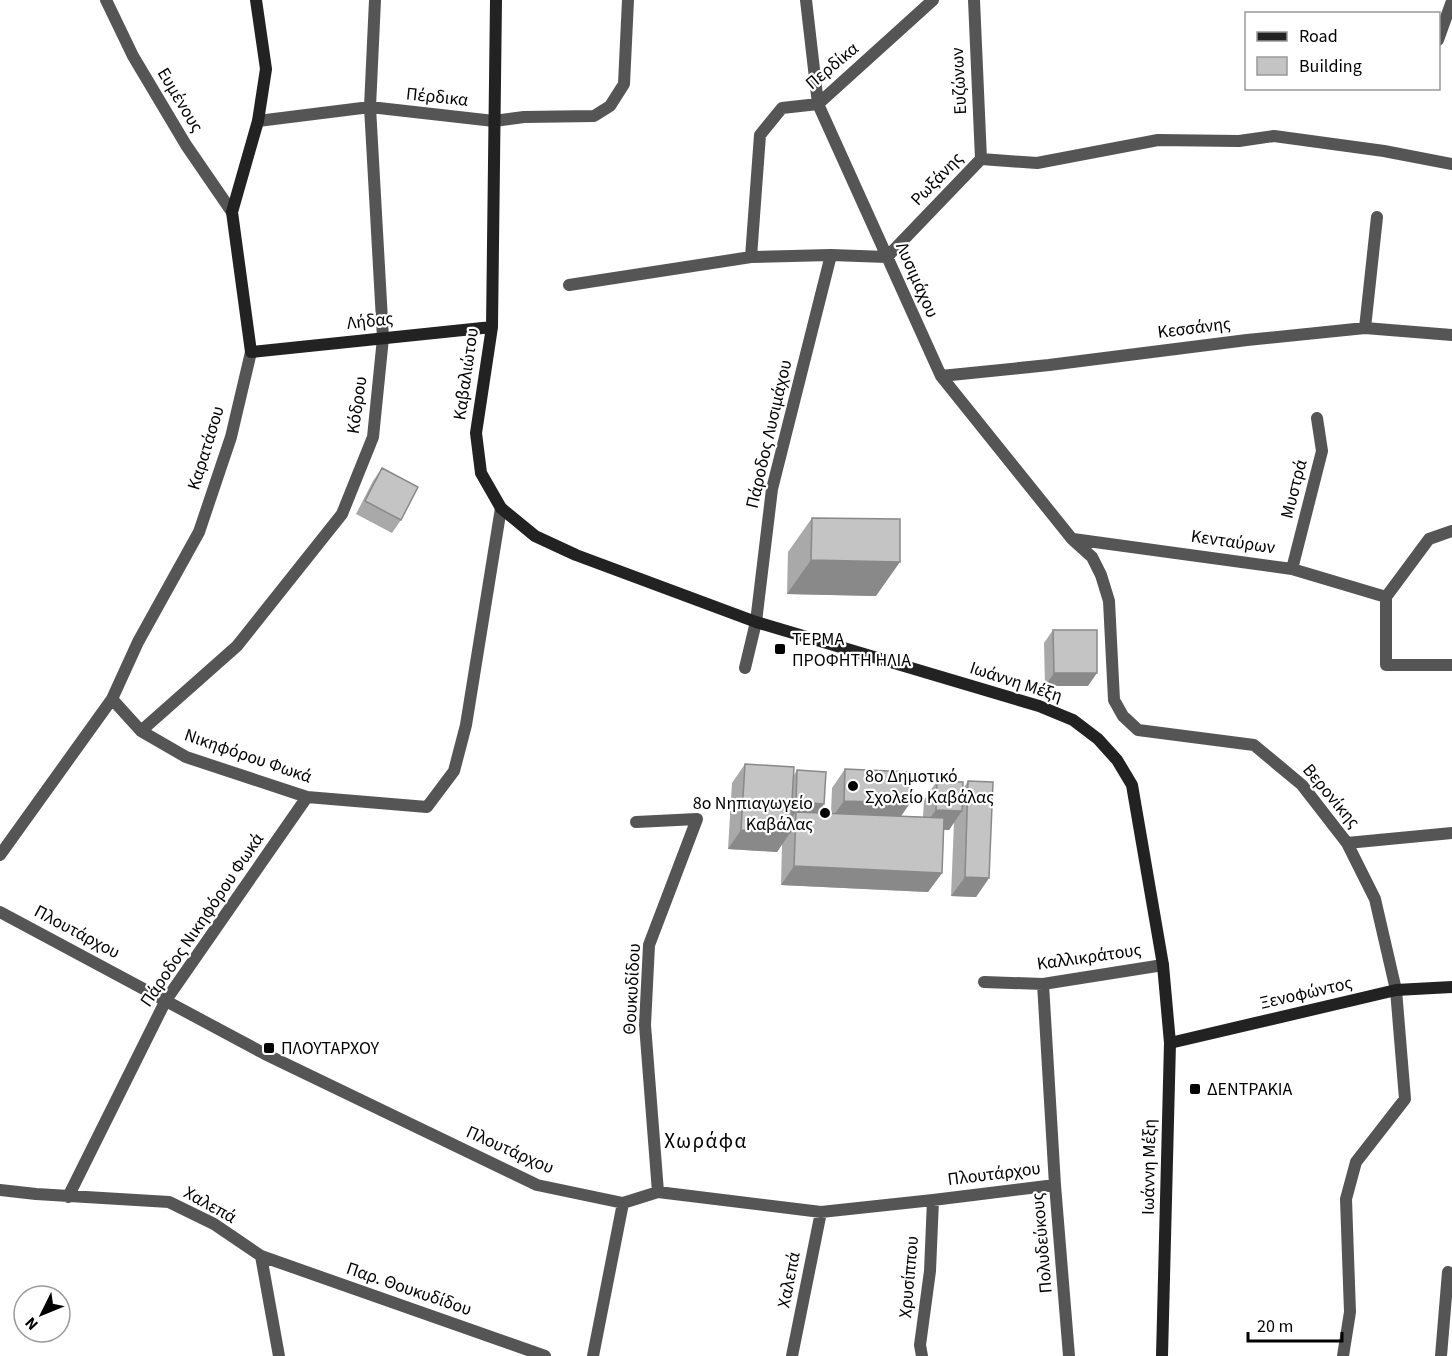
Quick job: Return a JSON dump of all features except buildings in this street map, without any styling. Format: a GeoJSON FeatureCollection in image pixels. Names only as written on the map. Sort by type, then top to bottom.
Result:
{"type":"FeatureCollection","features":[{"type":"Feature","properties":{"kind":"street","name":"Ευμένους"},"geometry":{"type":"LineString","coordinates":[[106,0],[133,56],[180,135],[232,212]]}},
{"type":"Feature","properties":{"kind":"street","name":"Καρατάσου"},"geometry":{"type":"LineString","coordinates":[[0,855],[112,699],[138,642],[199,532],[231,437],[251,352],[232,212],[258,121],[266,69],[256,0]]}},
{"type":"Feature","properties":{"kind":"street","name":"Κόδρου"},"geometry":{"type":"LineString","coordinates":[[141,731],[237,645],[342,514],[373,437],[383,338],[370,107],[375,0]]}},
{"type":"Feature","properties":{"kind":"street","name":"Καβαλιώτου"},"geometry":{"type":"LineString","coordinates":[[496,0],[492,327],[476,432],[481,472],[501,508]]}},
{"type":"Feature","properties":{"kind":"street","name":"Πέρδικα"},"geometry":{"type":"LineString","coordinates":[[258,121],[370,107],[494,121],[524,117],[594,116],[610,106],[624,84],[628,0]]}},
{"type":"Feature","properties":{"kind":"street","name":"Λυσιμάχου"},"geometry":{"type":"LineString","coordinates":[[806,0],[819,104],[941,376],[1072,539]]}},
{"type":"Feature","properties":{"kind":"street","name":"Περδίκα"},"geometry":{"type":"LineString","coordinates":[[751,257],[760,135],[782,108],[819,104],[933,0]]}},
{"type":"Feature","properties":{"kind":"street","name":"Ευζώνων"},"geometry":{"type":"LineString","coordinates":[[974,0],[981,159]]}},
{"type":"Feature","properties":{"kind":"street"},"geometry":{"type":"LineString","coordinates":[[1440,34],[1452,1]]}},
{"type":"Feature","properties":{"kind":"street","name":"Ρωξάνης"},"geometry":{"type":"LineString","coordinates":[[887,257],[981,159],[1037,162],[1158,140],[1239,141],[1275,136],[1384,151],[1452,164]]}},
{"type":"Feature","properties":{"kind":"street"},"geometry":{"type":"LineString","coordinates":[[1365,328],[1377,217]]}},
{"type":"Feature","properties":{"kind":"street"},"geometry":{"type":"LineString","coordinates":[[569,285],[751,257],[831,255],[887,257]]}},
{"type":"Feature","properties":{"kind":"street","name":"Πάροδος Λυσιμάχου"},"geometry":{"type":"LineString","coordinates":[[756,622],[772,489],[831,255]]}},
{"type":"Feature","properties":{"kind":"street","name":"Λήδας"},"geometry":{"type":"LineString","coordinates":[[251,352],[492,327]]}},
{"type":"Feature","properties":{"kind":"street","name":"Κεσσάνης"},"geometry":{"type":"LineString","coordinates":[[941,376],[1365,328],[1452,335]]}},
{"type":"Feature","properties":{"kind":"street","name":"Μυστρά"},"geometry":{"type":"LineString","coordinates":[[1292,568],[1322,451],[1317,418]]}},
{"type":"Feature","properties":{"kind":"street","name":"Ιωάννη Μέξη"},"geometry":{"type":"LineString","coordinates":[[501,508],[535,536],[576,555],[756,622],[1039,706],[1073,720],[1098,739],[1117,760],[1132,785],[1163,965],[1170,1043],[1162,1356]]}},
{"type":"Feature","properties":{"kind":"street","name":"Νικηφόρου Φωκά"},"geometry":{"type":"LineString","coordinates":[[112,699],[141,731],[186,757],[307,797],[427,807],[454,771],[466,725],[501,508]]}},
{"type":"Feature","properties":{"kind":"street"},"geometry":{"type":"LineString","coordinates":[[1452,531],[1429,539],[1386,597],[1386,665],[1452,665]]}},
{"type":"Feature","properties":{"kind":"street","name":"Κενταύρων"},"geometry":{"type":"LineString","coordinates":[[1072,539],[1292,568],[1386,597]]}},
{"type":"Feature","properties":{"kind":"street","name":"Βερονίκης"},"geometry":{"type":"LineString","coordinates":[[1072,539],[1092,557],[1101,575],[1109,601],[1114,700],[1123,716],[1138,730],[1254,745],[1302,785],[1347,843],[1375,899],[1396,990],[1405,1100],[1356,1162],[1346,1199],[1350,1312],[1343,1356]]}},
{"type":"Feature","properties":{"kind":"street"},"geometry":{"type":"LineString","coordinates":[[745,668],[756,622]]}},
{"type":"Feature","properties":{"kind":"street","name":"Πάροδος Νικηφόρου Φωκά"},"geometry":{"type":"LineString","coordinates":[[69,1197],[166,1000],[307,797]]}},
{"type":"Feature","properties":{"kind":"street","name":"Θουκυδίδου"},"geometry":{"type":"LineString","coordinates":[[636,822],[697,819],[649,945],[645,1025],[658,1192]]}},
{"type":"Feature","properties":{"kind":"street"},"geometry":{"type":"LineString","coordinates":[[1347,843],[1452,833]]}},
{"type":"Feature","properties":{"kind":"street","name":"Πλουτάρχου"},"geometry":{"type":"LineString","coordinates":[[0,912],[265,1054],[537,1185],[623,1203],[658,1192],[821,1212],[1055,1185]]}},
{"type":"Feature","properties":{"kind":"street","name":"Καλλικράτους"},"geometry":{"type":"LineString","coordinates":[[984,982],[1043,984],[1163,965]]}},
{"type":"Feature","properties":{"kind":"street","name":"Πολυδεύκους"},"geometry":{"type":"LineString","coordinates":[[1043,984],[1055,1185],[1069,1356]]}},
{"type":"Feature","properties":{"kind":"street","name":"Ξενοφώντος"},"geometry":{"type":"LineString","coordinates":[[1170,1043],[1396,990],[1452,987]]}},
{"type":"Feature","properties":{"kind":"street","name":"Χαλεπά"},"geometry":{"type":"LineString","coordinates":[[0,1190],[169,1203],[214,1224],[261,1256]]}},
{"type":"Feature","properties":{"kind":"street","name":"Χρυσίππου"},"geometry":{"type":"LineString","coordinates":[[922,1356],[920,1345],[930,1271],[933,1200]]}},
{"type":"Feature","properties":{"kind":"street"},"geometry":{"type":"LineString","coordinates":[[593,1356],[623,1203]]}},
{"type":"Feature","properties":{"kind":"street","name":"Χαλεπά"},"geometry":{"type":"LineString","coordinates":[[792,1356],[821,1212]]}},
{"type":"Feature","properties":{"kind":"street"},"geometry":{"type":"LineString","coordinates":[[261,1256],[279,1356]]}},
{"type":"Feature","properties":{"kind":"street","name":"Παρ. Θουκυδίδου"},"geometry":{"type":"LineString","coordinates":[[261,1256],[545,1356]]}},
{"type":"Feature","properties":{"kind":"street"},"geometry":{"type":"LineString","coordinates":[[1442,1356],[1448,1272]]}},
{"type":"Feature","properties":{"kind":"place","name":"ΤΕΡΜΑ ΠΡΟΦΗΤΗ ΗΛΙΑ"},"geometry":{"type":"Point","coordinates":[780,649]}},
{"type":"Feature","properties":{"kind":"place","name":"8ο Δημοτικό Σχολείο Καβάλας"},"geometry":{"type":"Point","coordinates":[853,786]}},
{"type":"Feature","properties":{"kind":"place","name":"8ο Νηπιαγωγείο Καβάλας"},"geometry":{"type":"Point","coordinates":[825,813]}},
{"type":"Feature","properties":{"kind":"place","name":"ΠΛΟΥΤΑΡΧΟΥ"},"geometry":{"type":"Point","coordinates":[269,1048]}},
{"type":"Feature","properties":{"kind":"place","name":"ΔΕΝΤΡΑΚΙΑ"},"geometry":{"type":"Point","coordinates":[1195,1089]}},
{"type":"Feature","properties":{"kind":"district","name":"Χωράφα"},"geometry":{"type":"Point","coordinates":[706,1141]}}]}
